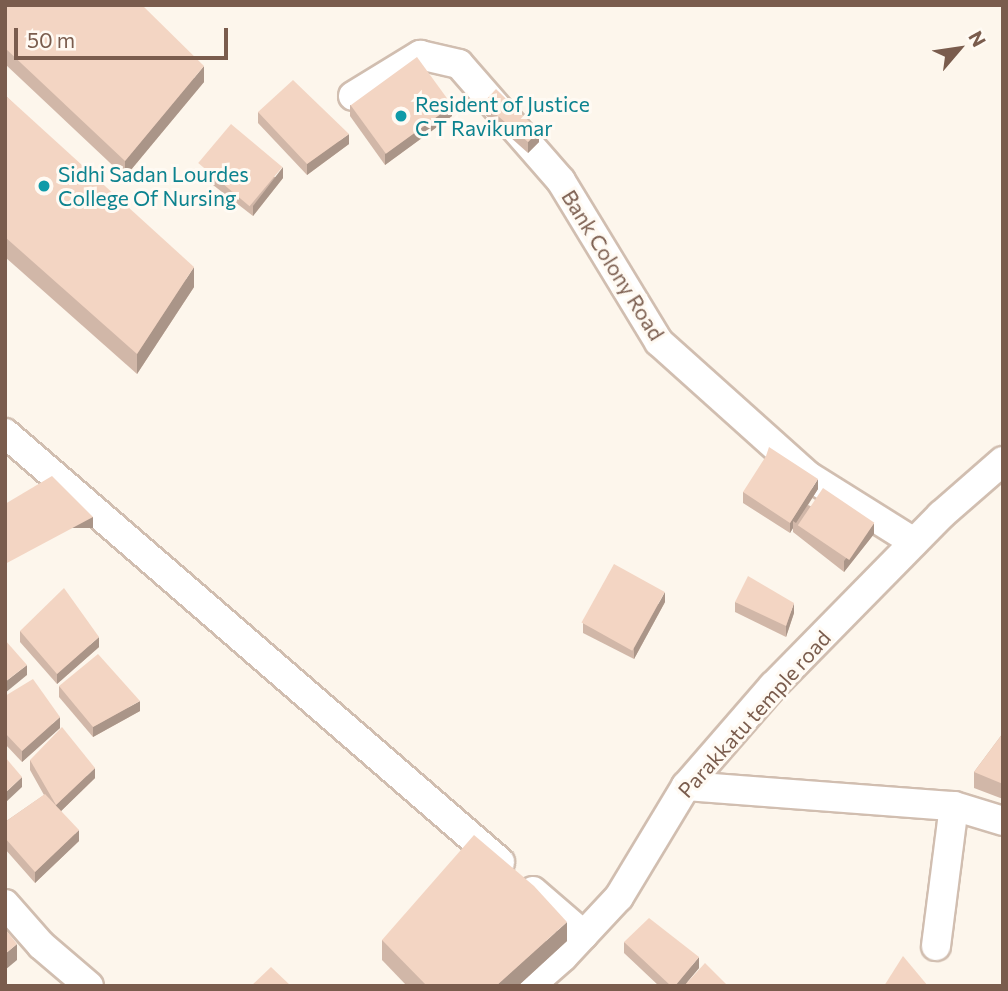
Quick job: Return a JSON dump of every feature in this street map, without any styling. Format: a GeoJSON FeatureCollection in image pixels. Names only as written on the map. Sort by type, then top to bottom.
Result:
{"type":"FeatureCollection","features":[{"type":"Feature","properties":{"kind":"street","name":"Bank Colony Road"},"geometry":{"type":"LineString","coordinates":[[353,96],[420,55],[459,64],[561,181],[659,342],[807,475],[914,542]]}},
{"type":"Feature","properties":{"kind":"street"},"geometry":{"type":"LineString","coordinates":[[5,433],[584,935]]}},
{"type":"Feature","properties":{"kind":"street","name":"Parakkatu temple road"},"geometry":{"type":"LineString","coordinates":[[533,985],[619,897],[686,786],[773,686],[914,542],[1003,461]]}},
{"type":"Feature","properties":{"kind":"street"},"geometry":{"type":"LineString","coordinates":[[686,786],[954,806],[1003,821]]}},
{"type":"Feature","properties":{"kind":"street"},"geometry":{"type":"LineString","coordinates":[[936,946],[954,806]]}},
{"type":"Feature","properties":{"kind":"street"},"geometry":{"type":"LineString","coordinates":[[5,904],[41,945],[89,986]]}},
{"type":"Feature","properties":{"kind":"building"},"geometry":{"type":"Polygon","coordinates":[[[6,5],[142,5],[204,66],[125,161],[5,48],[6,5]]]}},
{"type":"Feature","properties":{"kind":"building","name":"Resident of Justice C T Ravikumar"},"geometry":{"type":"Polygon","coordinates":[[[417,57],[452,106],[386,154],[351,105],[417,57]]]}},
{"type":"Feature","properties":{"kind":"building"},"geometry":{"type":"Polygon","coordinates":[[[293,80],[349,134],[307,164],[258,112],[293,80]]]}},
{"type":"Feature","properties":{"kind":"building"},"geometry":{"type":"Polygon","coordinates":[[[496,89],[539,131],[528,142],[483,103],[496,89]]]}},
{"type":"Feature","properties":{"kind":"building","name":"Sidhi Sadan Lourdes College Of Nursing"},"geometry":{"type":"Polygon","coordinates":[[[5,95],[194,267],[137,354],[5,237],[5,95]]]}},
{"type":"Feature","properties":{"kind":"building"},"geometry":{"type":"Polygon","coordinates":[[[231,124],[282,167],[250,206],[198,163],[231,124]]]}},
{"type":"Feature","properties":{"kind":"building"},"geometry":{"type":"Polygon","coordinates":[[[769,447],[818,479],[790,523],[743,492],[769,447]]]}},
{"type":"Feature","properties":{"kind":"building"},"geometry":{"type":"Polygon","coordinates":[[[52,476],[93,517],[5,564],[5,504],[52,476]]]}},
{"type":"Feature","properties":{"kind":"building"},"geometry":{"type":"Polygon","coordinates":[[[823,488],[874,523],[849,560],[798,525],[823,488]]]}},
{"type":"Feature","properties":{"kind":"building"},"geometry":{"type":"Polygon","coordinates":[[[614,564],[665,592],[632,651],[582,623],[614,564]]]}},
{"type":"Feature","properties":{"kind":"building"},"geometry":{"type":"Polygon","coordinates":[[[748,576],[794,603],[786,626],[735,602],[748,576]]]}},
{"type":"Feature","properties":{"kind":"building"},"geometry":{"type":"Polygon","coordinates":[[[64,588],[99,637],[57,674],[20,631],[64,588]]]}},
{"type":"Feature","properties":{"kind":"building"},"geometry":{"type":"Polygon","coordinates":[[[5,640],[27,665],[5,682],[5,640]]]}},
{"type":"Feature","properties":{"kind":"building"},"geometry":{"type":"Polygon","coordinates":[[[98,654],[140,701],[93,727],[59,686],[98,654]]]}},
{"type":"Feature","properties":{"kind":"building"},"geometry":{"type":"Polygon","coordinates":[[[33,679],[60,717],[22,751],[5,733],[5,696],[33,679]]]}},
{"type":"Feature","properties":{"kind":"building"},"geometry":{"type":"Polygon","coordinates":[[[62,727],[95,768],[56,805],[30,760],[62,727]]]}},
{"type":"Feature","properties":{"kind":"building"},"geometry":{"type":"Polygon","coordinates":[[[1003,733],[1003,784],[974,772],[1003,733]]]}},
{"type":"Feature","properties":{"kind":"building"},"geometry":{"type":"Polygon","coordinates":[[[5,757],[22,777],[5,793],[5,757]]]}},
{"type":"Feature","properties":{"kind":"building"},"geometry":{"type":"Polygon","coordinates":[[[45,794],[79,830],[35,872],[5,838],[5,822],[45,794]]]}},
{"type":"Feature","properties":{"kind":"building"},"geometry":{"type":"Polygon","coordinates":[[[474,835],[534,886],[567,922],[496,986],[427,986],[382,940],[474,835]]]}},
{"type":"Feature","properties":{"kind":"building"},"geometry":{"type":"Polygon","coordinates":[[[649,918],[699,957],[675,986],[671,986],[624,942],[649,918]]]}},
{"type":"Feature","properties":{"kind":"building"},"geometry":{"type":"Polygon","coordinates":[[[5,929],[17,944],[5,954],[5,929]]]}},
{"type":"Feature","properties":{"kind":"building"},"geometry":{"type":"Polygon","coordinates":[[[903,956],[928,986],[884,986],[903,956]]]}},
{"type":"Feature","properties":{"kind":"building"},"geometry":{"type":"Polygon","coordinates":[[[705,963],[728,986],[684,986],[705,963]]]}},
{"type":"Feature","properties":{"kind":"building"},"geometry":{"type":"Polygon","coordinates":[[[271,967],[291,986],[251,986],[271,967]]]}},
{"type":"Feature","properties":{"kind":"place","name":"Resident of Justice C T Ravikumar"},"geometry":{"type":"Point","coordinates":[401,116]}},
{"type":"Feature","properties":{"kind":"place","name":"Sidhi Sadan Lourdes College Of Nursing"},"geometry":{"type":"Point","coordinates":[44,186]}}]}
